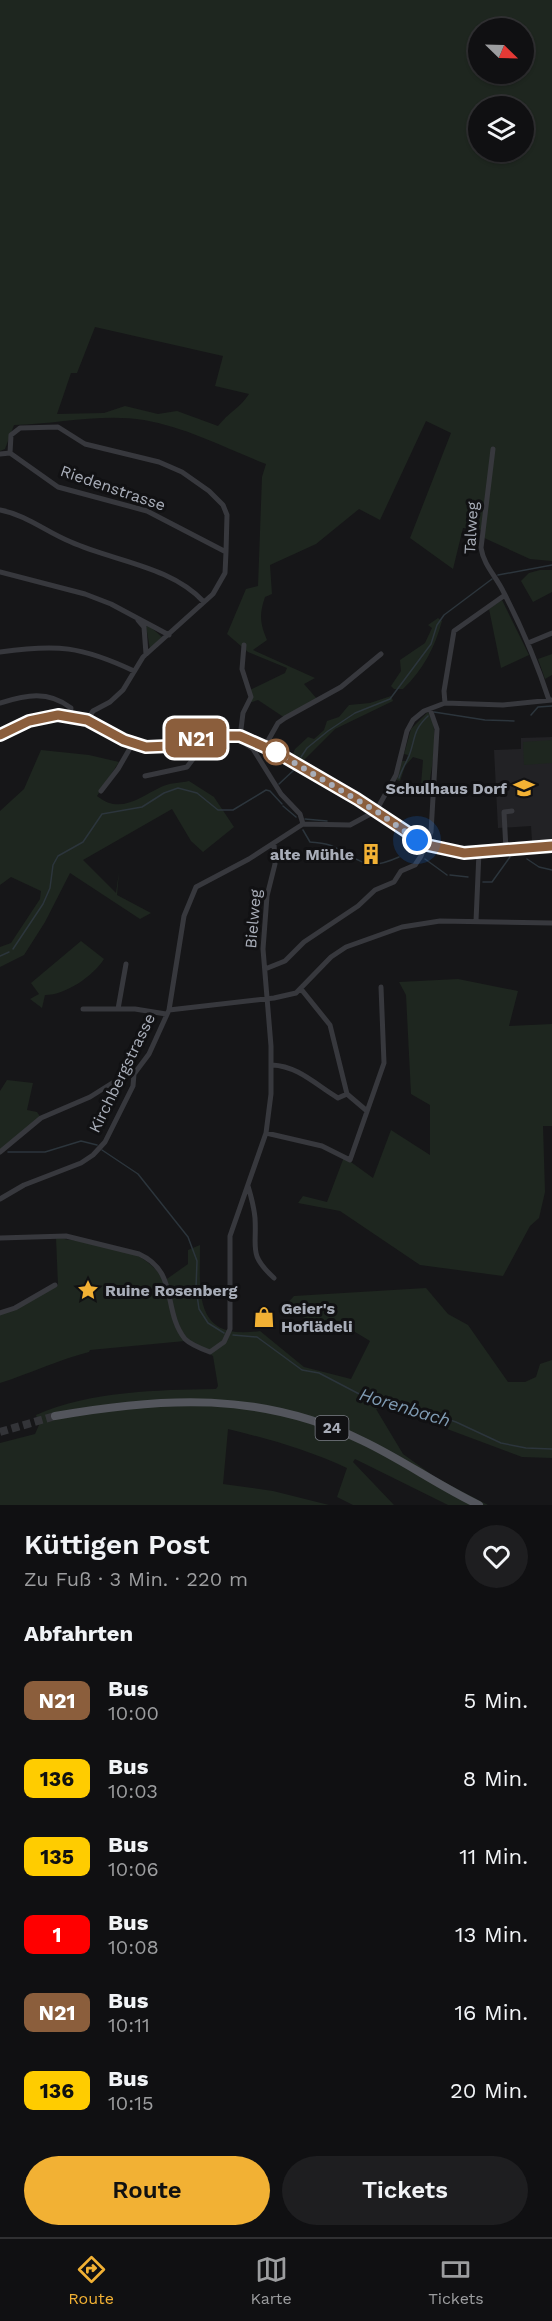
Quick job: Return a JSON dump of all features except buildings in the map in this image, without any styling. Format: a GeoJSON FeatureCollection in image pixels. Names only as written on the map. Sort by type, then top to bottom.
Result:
{"type":"FeatureCollection","features":[{"type":"Feature","properties":{"kind":"main road","name":"24"},"geometry":{"type":"LineString","coordinates":[[55,1416],[164,1401],[219,1402],[261,1407],[323,1424],[363,1441],[479,1505]]}},
{"type":"Feature","properties":{"kind":"street"},"geometry":{"type":"LineString","coordinates":[[0,454],[10,453],[11,435],[20,428],[58,427],[85,444],[168,465],[209,490],[223,506],[227,515],[226,552],[220,585],[146,654],[123,690],[110,702],[93,711],[87,720]]}},
{"type":"Feature","properties":{"kind":"street","name":"Talweg"},"geometry":{"type":"LineString","coordinates":[[493,449],[481,548],[484,564],[496,578],[505,595],[528,643],[550,700]]}},
{"type":"Feature","properties":{"kind":"street","name":"Riedenstrasse"},"geometry":{"type":"LineString","coordinates":[[10,453],[58,487],[147,511],[226,552]]}},
{"type":"Feature","properties":{"kind":"street"},"geometry":{"type":"LineString","coordinates":[[0,510],[19,514],[71,542],[158,571],[204,602]]}},
{"type":"Feature","properties":{"kind":"street"},"geometry":{"type":"LineString","coordinates":[[0,572],[86,594],[169,635]]}},
{"type":"Feature","properties":{"kind":"street"},"geometry":{"type":"LineString","coordinates":[[445,703],[444,691],[454,631],[505,595]]}},
{"type":"Feature","properties":{"kind":"street"},"geometry":{"type":"LineString","coordinates":[[135,617],[144,627],[146,654]]}},
{"type":"Feature","properties":{"kind":"street"},"geometry":{"type":"LineString","coordinates":[[528,643],[552,633]]}},
{"type":"Feature","properties":{"kind":"street"},"geometry":{"type":"LineString","coordinates":[[240,736],[243,712],[251,697],[243,676],[244,645]]}},
{"type":"Feature","properties":{"kind":"street"},"geometry":{"type":"LineString","coordinates":[[0,652],[45,647],[78,649],[134,671]]}},
{"type":"Feature","properties":{"kind":"street"},"geometry":{"type":"LineString","coordinates":[[265,746],[278,723],[341,687],[381,654]]}},
{"type":"Feature","properties":{"kind":"street"},"geometry":{"type":"LineString","coordinates":[[544,685],[552,681]]}},
{"type":"Feature","properties":{"kind":"street"},"geometry":{"type":"LineString","coordinates":[[0,704],[31,695],[54,697],[71,708],[70,716]]}},
{"type":"Feature","properties":{"kind":"street"},"geometry":{"type":"LineString","coordinates":[[247,745],[253,749],[281,794],[300,814],[303,824],[350,825],[376,811],[396,775],[407,731],[413,720],[430,709],[445,703],[502,705],[550,700]]}},
{"type":"Feature","properties":{"kind":"street"},"geometry":{"type":"LineString","coordinates":[[265,969],[281,964],[304,942],[358,906],[375,890],[394,882],[401,871],[418,861],[431,832],[437,729],[430,709]]}},
{"type":"Feature","properties":{"kind":"street"},"geometry":{"type":"LineString","coordinates":[[0,735],[36,719],[70,716],[87,720],[133,743],[154,747],[198,737],[240,736],[265,746],[376,811],[427,845],[450,851],[479,852],[552,846]]}},
{"type":"Feature","properties":{"kind":"street"},"geometry":{"type":"LineString","coordinates":[[145,776],[187,766],[199,751],[198,737]]}},
{"type":"Feature","properties":{"kind":"street"},"geometry":{"type":"LineString","coordinates":[[101,791],[118,770],[133,743]]}},
{"type":"Feature","properties":{"kind":"street"},"geometry":{"type":"LineString","coordinates":[[506,850],[504,812],[512,811]]}},
{"type":"Feature","properties":{"kind":"street","name":"Kirchbergstrasse"},"geometry":{"type":"LineString","coordinates":[[0,1199],[24,1185],[70,1168],[93,1155],[105,1142],[133,1086],[134,1074],[149,1054],[167,1012],[184,916],[192,894],[206,882],[303,824]]}},
{"type":"Feature","properties":{"kind":"street","name":"Bielweg"},"geometry":{"type":"LineString","coordinates":[[0,1238],[66,1236],[130,1251],[149,1258],[161,1271],[174,1316],[186,1340],[210,1353],[224,1342],[230,1329],[230,1236],[266,1133],[272,1065],[262,949],[265,909],[275,864],[274,843]]}},
{"type":"Feature","properties":{"kind":"street"},"geometry":{"type":"LineString","coordinates":[[476,921],[479,852]]}},
{"type":"Feature","properties":{"kind":"street"},"geometry":{"type":"LineString","coordinates":[[84,1010],[118,1009],[167,1012],[287,996],[301,989],[331,957],[366,938],[424,922],[552,923]]}},
{"type":"Feature","properties":{"kind":"street"},"geometry":{"type":"LineString","coordinates":[[118,1009],[126,964]]}},
{"type":"Feature","properties":{"kind":"street"},"geometry":{"type":"LineString","coordinates":[[266,1133],[322,1146],[350,1161],[385,1056],[381,987]]}},
{"type":"Feature","properties":{"kind":"street"},"geometry":{"type":"LineString","coordinates":[[301,989],[330,1024],[347,1094],[367,1111]]}},
{"type":"Feature","properties":{"kind":"street"},"geometry":{"type":"LineString","coordinates":[[272,1065],[297,1070],[311,1082],[338,1098],[347,1094]]}},
{"type":"Feature","properties":{"kind":"street"},"geometry":{"type":"LineString","coordinates":[[0,1152],[41,1118],[90,1097],[125,1075],[134,1074]]}},
{"type":"Feature","properties":{"kind":"street"},"geometry":{"type":"LineString","coordinates":[[248,1184],[255,1217],[254,1253],[260,1264],[274,1278]]}},
{"type":"Feature","properties":{"kind":"street"},"geometry":{"type":"LineString","coordinates":[[0,1313],[15,1308],[55,1285]]}},
{"type":"Feature","properties":{"kind":"shaded area"},"geometry":{"type":"Polygon","coordinates":[[[0,0],[552,0],[552,561],[530,559],[482,537],[482,530],[463,528],[453,569],[410,538],[451,433],[426,421],[380,520],[359,509],[316,544],[270,565],[272,594],[265,597],[261,614],[267,640],[253,650],[315,678],[304,684],[317,699],[285,718],[258,700],[249,703],[250,690],[285,673],[287,668],[248,652],[227,634],[246,589],[258,586],[262,477],[266,464],[160,423],[128,418],[96,418],[14,425],[5,449],[0,451],[0,0]],[[95,327],[77,373],[71,373],[57,414],[104,413],[125,406],[158,414],[177,411],[218,426],[249,394],[215,386],[223,356],[95,327]]]}},
{"type":"Feature","properties":{"kind":"shaded area"},"geometry":{"type":"Polygon","coordinates":[[[552,570],[552,592],[533,602],[521,581],[529,573],[552,570]]]}},
{"type":"Feature","properties":{"kind":"shaded area"},"geometry":{"type":"Polygon","coordinates":[[[502,600],[529,655],[501,668],[489,609],[502,600]]]}},
{"type":"Feature","properties":{"kind":"shaded area"},"geometry":{"type":"Polygon","coordinates":[[[438,618],[442,621],[439,631],[422,666],[403,689],[394,689],[391,686],[401,671],[400,660],[425,643],[432,628],[428,625],[438,618]]]}},
{"type":"Feature","properties":{"kind":"shaded area"},"geometry":{"type":"Polygon","coordinates":[[[148,625],[162,637],[150,649],[146,626],[148,625]]]}},
{"type":"Feature","properties":{"kind":"shaded area"},"geometry":{"type":"Polygon","coordinates":[[[552,654],[552,675],[545,679],[538,659],[552,654]]]}},
{"type":"Feature","properties":{"kind":"shaded area"},"geometry":{"type":"Polygon","coordinates":[[[391,696],[393,701],[335,729],[302,762],[292,756],[295,749],[308,737],[314,739],[324,730],[327,721],[339,717],[349,705],[370,703],[391,696]]]}},
{"type":"Feature","properties":{"kind":"shaded area"},"geometry":{"type":"Polygon","coordinates":[[[428,712],[435,738],[429,787],[421,785],[423,760],[413,757],[405,766],[400,781],[396,780],[402,761],[406,761],[408,755],[404,754],[411,729],[428,712]]]}},
{"type":"Feature","properties":{"kind":"shaded area","name":"Schulhaus Dorf"},"geometry":{"type":"Polygon","coordinates":[[[552,737],[552,839],[532,841],[531,826],[498,828],[494,750],[521,749],[521,738],[552,737]]]}},
{"type":"Feature","properties":{"kind":"shaded area"},"geometry":{"type":"Polygon","coordinates":[[[552,740],[552,763],[524,765],[523,742],[552,740]]]}},
{"type":"Feature","properties":{"kind":"shaded area"},"geometry":{"type":"Polygon","coordinates":[[[41,750],[89,755],[119,762],[97,796],[114,804],[130,802],[164,786],[189,781],[214,797],[234,827],[203,852],[191,841],[172,809],[83,860],[116,893],[119,872],[117,895],[151,913],[140,919],[70,873],[45,922],[24,955],[0,967],[0,947],[11,943],[40,899],[41,891],[11,877],[0,885],[0,811],[24,789],[41,750]]]}},
{"type":"Feature","properties":{"kind":"shaded area"},"geometry":{"type":"Polygon","coordinates":[[[81,941],[104,959],[93,972],[70,988],[45,995],[42,1008],[30,999],[39,994],[31,983],[81,941]]]}},
{"type":"Feature","properties":{"kind":"shaded area"},"geometry":{"type":"Polygon","coordinates":[[[458,979],[518,991],[509,1026],[552,1024],[552,1126],[543,1126],[545,1192],[539,1218],[530,1226],[503,1276],[420,1265],[340,1211],[298,1203],[303,1196],[327,1202],[344,1157],[373,1178],[391,1130],[430,1155],[430,1105],[411,1094],[406,995],[399,982],[458,979]]]}},
{"type":"Feature","properties":{"kind":"shaded area"},"geometry":{"type":"Polygon","coordinates":[[[7,1080],[33,1083],[27,1110],[37,1112],[41,1118],[0,1152],[0,1091],[7,1080]]]}},
{"type":"Feature","properties":{"kind":"shaded area"},"geometry":{"type":"Polygon","coordinates":[[[56,1238],[101,1244],[131,1253],[155,1269],[164,1281],[188,1264],[188,1250],[200,1245],[201,1296],[205,1310],[212,1321],[222,1329],[238,1332],[260,1331],[304,1367],[351,1379],[370,1341],[332,1318],[316,1323],[283,1308],[294,1296],[426,1288],[448,1314],[468,1325],[508,1382],[525,1382],[536,1377],[540,1364],[552,1360],[552,1458],[522,1457],[383,1405],[376,1409],[403,1454],[435,1477],[488,1505],[448,1505],[355,1459],[353,1462],[394,1505],[353,1505],[337,1497],[347,1468],[288,1446],[228,1429],[223,1484],[273,1491],[329,1505],[0,1505],[0,1443],[35,1434],[39,1425],[36,1415],[101,1396],[147,1391],[216,1389],[218,1386],[213,1356],[185,1341],[90,1350],[0,1383],[0,1314],[16,1309],[58,1285],[56,1238]]]}},
{"type":"Feature","properties":{"kind":"waterway"},"geometry":{"type":"LineString","coordinates":[[498,575],[552,565]]}},
{"type":"Feature","properties":{"kind":"waterway"},"geometry":{"type":"LineString","coordinates":[[301,757],[307,748],[355,713],[390,699],[431,644],[437,625],[444,615],[492,579]]}},
{"type":"Feature","properties":{"kind":"waterway"},"geometry":{"type":"LineString","coordinates":[[531,715],[538,707],[552,706]]}},
{"type":"Feature","properties":{"kind":"waterway"},"geometry":{"type":"LineString","coordinates":[[434,712],[485,720],[514,721]]}},
{"type":"Feature","properties":{"kind":"waterway"},"geometry":{"type":"LineString","coordinates":[[399,778],[417,731],[428,716]]}},
{"type":"Feature","properties":{"kind":"waterway"},"geometry":{"type":"LineString","coordinates":[[279,784],[295,769]]}},
{"type":"Feature","properties":{"kind":"waterway"},"geometry":{"type":"LineString","coordinates":[[13,949],[43,904],[50,888],[53,865],[58,856],[83,842],[102,814],[142,807],[164,793],[178,788],[197,793],[218,810],[233,810],[266,790],[270,791],[282,804]]}},
{"type":"Feature","properties":{"kind":"waterway"},"geometry":{"type":"LineString","coordinates":[[283,806],[296,817]]}},
{"type":"Feature","properties":{"kind":"waterway"},"geometry":{"type":"LineString","coordinates":[[305,819],[327,821]]}},
{"type":"Feature","properties":{"kind":"waterway"},"geometry":{"type":"LineString","coordinates":[[303,830],[310,842],[331,846],[365,863],[379,864],[399,857]]}},
{"type":"Feature","properties":{"kind":"waterway"},"geometry":{"type":"LineString","coordinates":[[483,882],[492,882],[510,857]]}},
{"type":"Feature","properties":{"kind":"waterway"},"geometry":{"type":"LineString","coordinates":[[425,859],[447,875]]}},
{"type":"Feature","properties":{"kind":"waterway"},"geometry":{"type":"LineString","coordinates":[[527,859],[539,867],[552,870]]}},
{"type":"Feature","properties":{"kind":"waterway"},"geometry":{"type":"LineString","coordinates":[[450,875],[468,877]]}},
{"type":"Feature","properties":{"kind":"waterway"},"geometry":{"type":"LineString","coordinates":[[0,956],[9,952]]}},
{"type":"Feature","properties":{"kind":"waterway","name":"Horenbach"},"geometry":{"type":"LineString","coordinates":[[8,1152],[45,1152],[81,1141],[97,1145]]}},
{"type":"Feature","properties":{"kind":"waterway","name":"Horenbach"},"geometry":{"type":"LineString","coordinates":[[102,1150],[138,1174],[188,1237],[197,1261],[196,1288],[199,1309],[208,1323],[224,1333]]}},
{"type":"Feature","properties":{"kind":"waterway","name":"Horenbach"},"geometry":{"type":"LineString","coordinates":[[233,1335],[257,1337],[302,1370],[319,1373],[363,1396],[402,1404],[456,1422],[501,1443],[526,1448],[552,1449]]}},
{"type":"Feature","properties":{"kind":"tunnel"},"geometry":{"type":"LineString","coordinates":[[0,1432],[55,1416]]}},
{"type":"Feature","properties":{"kind":"bus line","name":"N21"},"geometry":{"type":"LineString","coordinates":[[0,735],[29,721],[58,715],[75,716],[87,720],[124,740],[146,747],[170,746],[202,736],[240,736],[267,747],[357,799],[427,845],[464,853],[552,846]]}},
{"type":"Feature","properties":{"kind":"place","name":"Schulhaus Dorf"},"geometry":{"type":"Point","coordinates":[524,788]}},
{"type":"Feature","properties":{"kind":"place","name":"alte Mühle"},"geometry":{"type":"Point","coordinates":[371,854]}},
{"type":"Feature","properties":{"kind":"place","name":"Ruine Rosenberg"},"geometry":{"type":"Point","coordinates":[88,1290]}},
{"type":"Feature","properties":{"kind":"place","name":"Geier's Hoflädeli"},"geometry":{"type":"Point","coordinates":[264,1317]}},
{"type":"Feature","properties":{"kind":"route"},"geometry":{"type":"LineString","coordinates":[[276,752],[357,799],[417,840]]}}]}
